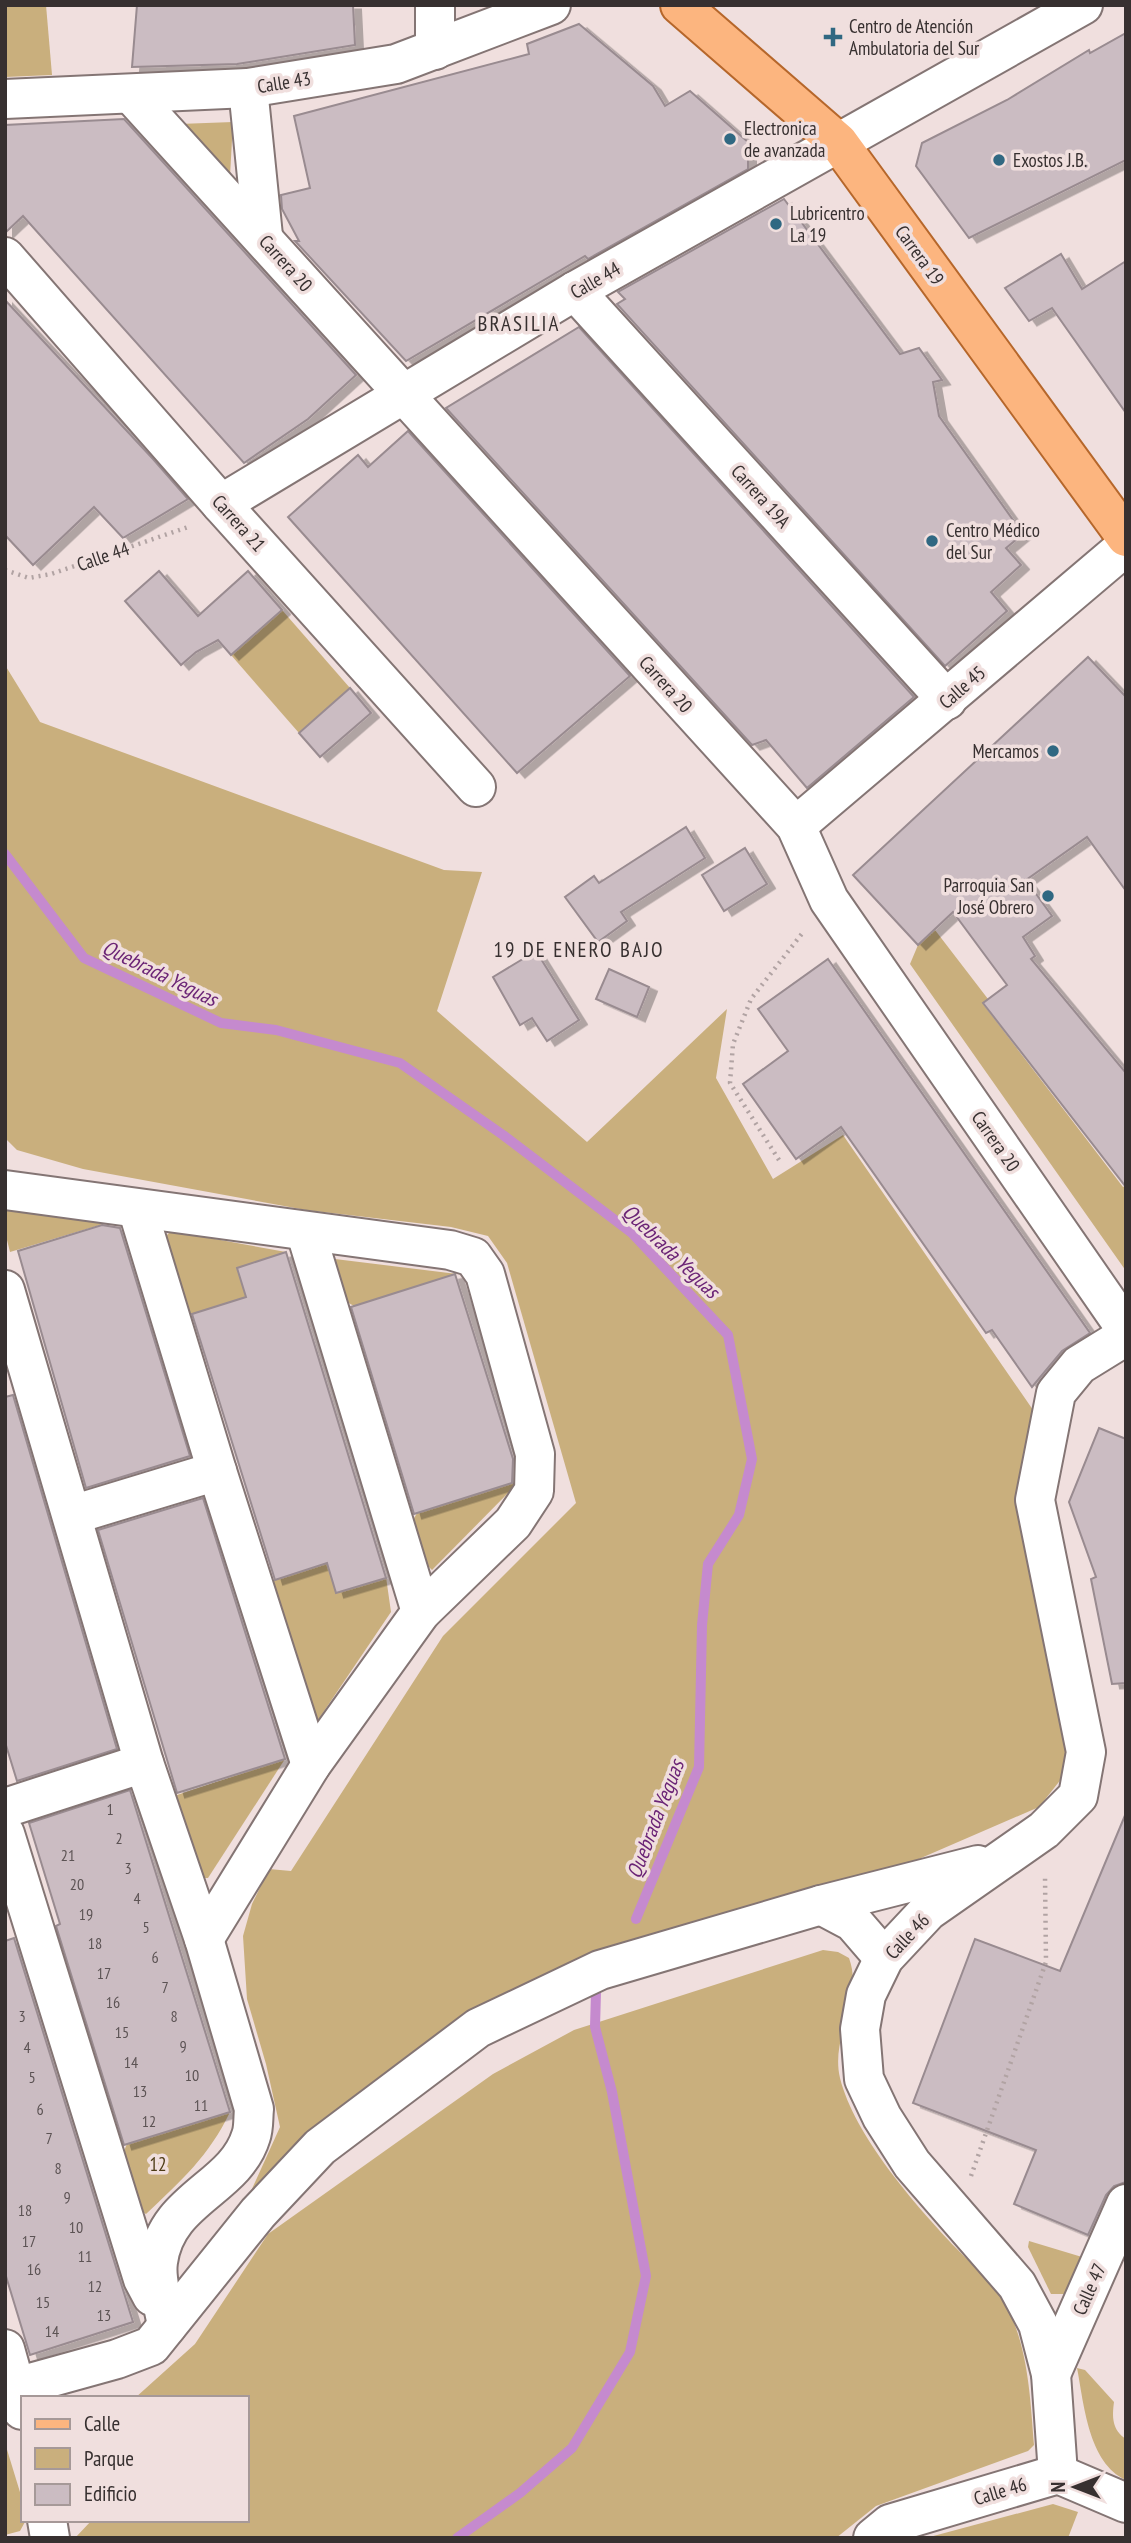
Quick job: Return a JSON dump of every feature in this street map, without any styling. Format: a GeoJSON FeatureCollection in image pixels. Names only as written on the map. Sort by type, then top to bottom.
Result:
{"type":"FeatureCollection","features":[{"type":"Feature","properties":{"kind":"main road","name":"Carrera 19"},"geometry":{"type":"LineString","coordinates":[[680,5],[838,142],[1126,537]]}},
{"type":"Feature","properties":{"kind":"street"},"geometry":{"type":"LineString","coordinates":[[435,5],[435,50]]}},
{"type":"Feature","properties":{"kind":"street","name":"Calle 43"},"geometry":{"type":"LineString","coordinates":[[5,99],[248,88],[397,64],[551,5]]}},
{"type":"Feature","properties":{"kind":"street","name":"Calle 44"},"geometry":{"type":"LineString","coordinates":[[221,504],[575,291],[1083,5]]}},
{"type":"Feature","properties":{"kind":"street"},"geometry":{"type":"LineString","coordinates":[[248,88],[263,236]]}},
{"type":"Feature","properties":{"kind":"street","name":"Carrera 20"},"geometry":{"type":"LineString","coordinates":[[132,95],[263,236],[402,394],[796,826],[829,900],[1126,1329]]}},
{"type":"Feature","properties":{"kind":"street","name":"Carrera 21"},"geometry":{"type":"LineString","coordinates":[[5,257],[221,504],[476,787]]}},
{"type":"Feature","properties":{"kind":"street","name":"Carrera 19A"},"geometry":{"type":"LineString","coordinates":[[575,291],[947,700]]}},
{"type":"Feature","properties":{"kind":"street","name":"Calle 45"},"geometry":{"type":"LineString","coordinates":[[796,826],[1126,546]]}},
{"type":"Feature","properties":{"kind":"street"},"geometry":{"type":"LineString","coordinates":[[5,1191],[138,1211],[450,1250],[473,1257],[485,1274],[535,1454],[534,1491],[513,1523],[421,1612],[311,1765],[204,1939]]}},
{"type":"Feature","properties":{"kind":"street"},"geometry":{"type":"LineString","coordinates":[[138,1211],[216,1471],[311,1765]]}},
{"type":"Feature","properties":{"kind":"street"},"geometry":{"type":"LineString","coordinates":[[306,1233],[421,1612]]}},
{"type":"Feature","properties":{"kind":"street"},"geometry":{"type":"LineString","coordinates":[[5,1290],[18,1378],[72,1515],[144,1763],[204,1939],[254,2109],[251,2136],[231,2168],[175,2218],[163,2239],[157,2264],[167,2326]]}},
{"type":"Feature","properties":{"kind":"street","name":"Calle 46"},"geometry":{"type":"LineString","coordinates":[[873,2538],[890,2524],[1058,2474],[1051,2374],[1038,2324],[1017,2285],[912,2164],[882,2117],[864,2079],[860,2029],[866,1995],[884,1958],[928,1911],[1044,1830],[1078,1796],[1086,1752],[1035,1500],[1056,1393],[1079,1365],[1126,1336]]}},
{"type":"Feature","properties":{"kind":"street"},"geometry":{"type":"LineString","coordinates":[[72,1515],[216,1471]]}},
{"type":"Feature","properties":{"kind":"street"},"geometry":{"type":"LineString","coordinates":[[5,1808],[144,1763]]}},
{"type":"Feature","properties":{"kind":"street"},"geometry":{"type":"LineString","coordinates":[[5,1834],[18,1925],[143,2278],[167,2326]]}},
{"type":"Feature","properties":{"kind":"street"},"geometry":{"type":"LineString","coordinates":[[5,2349],[15,2396],[151,2346],[258,2213],[320,2147],[478,2028],[600,1970],[821,1905],[1004,1858]]}},
{"type":"Feature","properties":{"kind":"street"},"geometry":{"type":"LineString","coordinates":[[821,1905],[853,1922],[884,1958]]}},
{"type":"Feature","properties":{"kind":"street","name":"Calle 47"},"geometry":{"type":"LineString","coordinates":[[1051,2374],[1126,2204]]}},
{"type":"Feature","properties":{"kind":"street"},"geometry":{"type":"LineString","coordinates":[[1058,2474],[1126,2503]]}},
{"type":"Feature","properties":{"kind":"path","name":"Calle 44"},"geometry":{"type":"LineString","coordinates":[[5,570],[29,578],[51,574],[195,524],[221,504]]}},
{"type":"Feature","properties":{"kind":"path"},"geometry":{"type":"LineString","coordinates":[[779,1160],[730,1083],[733,1044],[757,990],[829,900]]}},
{"type":"Feature","properties":{"kind":"path"},"geometry":{"type":"LineString","coordinates":[[956,2213],[990,2129],[1046,1962],[1044,1830]]}},
{"type":"Feature","properties":{"kind":"green space"},"geometry":{"type":"Polygon","coordinates":[[[5,5],[46,5],[52,75],[5,77],[5,5]]]}},
{"type":"Feature","properties":{"kind":"green space"},"geometry":{"type":"Polygon","coordinates":[[[233,122],[230,176],[179,124],[233,122]]]}},
{"type":"Feature","properties":{"kind":"green space"},"geometry":{"type":"Polygon","coordinates":[[[282,610],[350,688],[299,733],[231,655],[282,610]]]}},
{"type":"Feature","properties":{"kind":"green space"},"geometry":{"type":"Polygon","coordinates":[[[5,665],[40,722],[444,870],[482,872],[437,1011],[587,1142],[727,1009],[716,1078],[773,1179],[843,1135],[1042,1423],[1070,1750],[1066,1773],[1039,1807],[838,1894],[454,2040],[251,2191],[280,2127],[266,2064],[247,1999],[243,1936],[252,1904],[269,1869],[291,1871],[443,1636],[576,1503],[507,1263],[488,1236],[451,1227],[306,1210],[83,1169],[17,1150],[5,1138],[5,665]]]}},
{"type":"Feature","properties":{"kind":"green space"},"geometry":{"type":"Polygon","coordinates":[[[935,930],[988,999],[983,1004],[1123,1187],[1126,1185],[1126,1271],[910,964],[918,945],[935,930]]]}},
{"type":"Feature","properties":{"kind":"green space"},"geometry":{"type":"Polygon","coordinates":[[[13,1204],[120,1219],[10,1252],[5,1232],[5,1210],[13,1204]]]}},
{"type":"Feature","properties":{"kind":"green space"},"geometry":{"type":"Polygon","coordinates":[[[171,1231],[286,1252],[237,1268],[246,1297],[192,1314],[187,1311],[165,1237],[171,1231]]]}},
{"type":"Feature","properties":{"kind":"green space"},"geometry":{"type":"Polygon","coordinates":[[[335,1259],[457,1274],[354,1306],[347,1302],[334,1266],[335,1259]]]}},
{"type":"Feature","properties":{"kind":"green space"},"geometry":{"type":"Polygon","coordinates":[[[520,1481],[432,1570],[427,1565],[413,1520],[417,1513],[520,1481]]]}},
{"type":"Feature","properties":{"kind":"green space"},"geometry":{"type":"Polygon","coordinates":[[[327,1563],[337,1593],[386,1577],[391,1612],[318,1720],[311,1719],[271,1584],[274,1580],[327,1563]]]}},
{"type":"Feature","properties":{"kind":"green space"},"geometry":{"type":"Polygon","coordinates":[[[285,1759],[208,1878],[201,1878],[174,1796],[285,1759]]]}},
{"type":"Feature","properties":{"kind":"green space"},"geometry":{"type":"Polygon","coordinates":[[[823,1950],[838,1952],[849,1958],[853,1988],[838,2062],[847,2100],[872,2146],[905,2191],[1000,2295],[1017,2330],[1022,2348],[1029,2387],[1034,2445],[1028,2451],[876,2506],[836,2538],[75,2538],[90,2522],[248,2522],[248,2396],[137,2396],[195,2344],[268,2234],[493,2074],[574,2030],[823,1950]]]}},
{"type":"Feature","properties":{"kind":"green space","name":"12"},"geometry":{"type":"Polygon","coordinates":[[[230,2112],[213,2142],[193,2167],[146,2214],[141,2211],[123,2153],[127,2144],[230,2112]]]}},
{"type":"Feature","properties":{"kind":"green space"},"geometry":{"type":"Polygon","coordinates":[[[1029,2241],[1082,2257],[1073,2283],[1064,2294],[1051,2294],[1028,2247],[1029,2241]]]}},
{"type":"Feature","properties":{"kind":"green space"},"geometry":{"type":"Polygon","coordinates":[[[1077,2368],[1085,2370],[1114,2402],[1114,2423],[1118,2432],[1126,2439],[1126,2480],[1113,2472],[1096,2446],[1090,2431],[1077,2368]]]}},
{"type":"Feature","properties":{"kind":"green space"},"geometry":{"type":"Polygon","coordinates":[[[5,2443],[21,2495],[21,2522],[25,2522],[20,2531],[5,2535],[5,2443]]]}},
{"type":"Feature","properties":{"kind":"green space"},"geometry":{"type":"Polygon","coordinates":[[[1053,2504],[1078,2512],[1068,2538],[926,2538],[1053,2504]]]}},
{"type":"Feature","properties":{"kind":"building"},"geometry":{"type":"Polygon","coordinates":[[[137,5],[353,5],[355,45],[237,64],[132,67],[137,5]]]}},
{"type":"Feature","properties":{"kind":"building"},"geometry":{"type":"Polygon","coordinates":[[[579,24],[653,86],[665,106],[690,91],[748,142],[748,169],[588,259],[585,256],[406,361],[295,241],[299,241],[282,209],[281,195],[310,188],[294,116],[529,54],[527,44],[579,24]]]}},
{"type":"Feature","properties":{"kind":"building"},"geometry":{"type":"Polygon","coordinates":[[[1126,33],[1126,160],[969,238],[916,166],[922,143],[1007,100],[1089,50],[1090,53],[1126,33]]]}},
{"type":"Feature","properties":{"kind":"building"},"geometry":{"type":"Polygon","coordinates":[[[124,119],[356,375],[308,419],[244,463],[23,216],[5,233],[5,125],[124,119]]]}},
{"type":"Feature","properties":{"kind":"building"},"geometry":{"type":"Polygon","coordinates":[[[784,199],[900,354],[919,348],[942,380],[933,382],[939,416],[1023,534],[1006,548],[1021,565],[991,592],[1007,611],[945,666],[617,304],[625,299],[618,292],[784,199]]]}},
{"type":"Feature","properties":{"kind":"building"},"geometry":{"type":"Polygon","coordinates":[[[1061,254],[1082,289],[1126,261],[1126,413],[1052,308],[1029,321],[1005,288],[1061,254]]]}},
{"type":"Feature","properties":{"kind":"building"},"geometry":{"type":"Polygon","coordinates":[[[5,300],[188,499],[123,538],[94,507],[33,565],[5,535],[5,300]]]}},
{"type":"Feature","properties":{"kind":"building"},"geometry":{"type":"Polygon","coordinates":[[[579,327],[914,697],[807,788],[766,740],[752,745],[446,408],[579,327]]]}},
{"type":"Feature","properties":{"kind":"building"},"geometry":{"type":"Polygon","coordinates":[[[408,431],[630,676],[517,773],[288,517],[358,455],[368,467],[408,431]]]}},
{"type":"Feature","properties":{"kind":"building"},"geometry":{"type":"Polygon","coordinates":[[[159,571],[198,616],[248,571],[282,610],[231,655],[218,640],[196,652],[181,665],[125,601],[159,571]]]}},
{"type":"Feature","properties":{"kind":"building"},"geometry":{"type":"Polygon","coordinates":[[[1088,657],[1126,697],[1126,891],[1087,837],[1026,880],[1052,916],[1023,937],[1035,956],[1031,959],[1126,1073],[1126,1187],[983,1003],[1007,985],[953,912],[918,945],[853,875],[1088,657]]]}},
{"type":"Feature","properties":{"kind":"building"},"geometry":{"type":"Polygon","coordinates":[[[350,688],[371,713],[320,757],[299,733],[350,688]]]}},
{"type":"Feature","properties":{"kind":"building"},"geometry":{"type":"Polygon","coordinates":[[[686,827],[705,858],[621,912],[627,921],[598,942],[565,897],[594,876],[599,883],[686,827]]]}},
{"type":"Feature","properties":{"kind":"building"},"geometry":{"type":"Polygon","coordinates":[[[745,848],[767,884],[724,911],[702,875],[745,848]]]}},
{"type":"Feature","properties":{"kind":"building"},"geometry":{"type":"Polygon","coordinates":[[[536,951],[579,1020],[547,1041],[532,1018],[520,1025],[493,977],[536,951]]]}},
{"type":"Feature","properties":{"kind":"building"},"geometry":{"type":"Polygon","coordinates":[[[828,959],[1090,1333],[1062,1351],[1032,1387],[992,1330],[986,1333],[841,1127],[796,1159],[743,1084],[788,1051],[758,1009],[828,959]]]}},
{"type":"Feature","properties":{"kind":"building"},"geometry":{"type":"Polygon","coordinates":[[[609,969],[649,987],[637,1017],[596,999],[609,969]]]}},
{"type":"Feature","properties":{"kind":"building"},"geometry":{"type":"Polygon","coordinates":[[[102,1225],[120,1228],[190,1456],[86,1488],[18,1251],[102,1225]]]}},
{"type":"Feature","properties":{"kind":"building"},"geometry":{"type":"Polygon","coordinates":[[[286,1252],[386,1578],[336,1593],[327,1563],[275,1580],[192,1314],[246,1297],[237,1268],[286,1252]]]}},
{"type":"Feature","properties":{"kind":"building"},"geometry":{"type":"Polygon","coordinates":[[[455,1274],[513,1459],[512,1483],[414,1514],[351,1307],[455,1274]]]}},
{"type":"Feature","properties":{"kind":"building"},"geometry":{"type":"Polygon","coordinates":[[[13,1395],[117,1749],[17,1781],[5,1742],[5,1397],[13,1395]]]}},
{"type":"Feature","properties":{"kind":"building"},"geometry":{"type":"Polygon","coordinates":[[[1099,1428],[1126,1439],[1126,1683],[1112,1684],[1091,1579],[1096,1577],[1069,1502],[1099,1428]]]}},
{"type":"Feature","properties":{"kind":"building"},"geometry":{"type":"Polygon","coordinates":[[[203,1498],[285,1759],[177,1793],[98,1530],[203,1498]]]}},
{"type":"Feature","properties":{"kind":"building"},"geometry":{"type":"Polygon","coordinates":[[[130,1790],[230,2112],[124,2145],[56,1926],[60,1924],[29,1823],[130,1790]]]}},
{"type":"Feature","properties":{"kind":"building"},"geometry":{"type":"Polygon","coordinates":[[[1126,1813],[1126,2182],[1114,2186],[1106,2195],[1088,2235],[1014,2204],[1036,2150],[913,2103],[975,1939],[1060,1971],[1126,1813]]]}},
{"type":"Feature","properties":{"kind":"building"},"geometry":{"type":"Polygon","coordinates":[[[14,1938],[133,2322],[30,2355],[5,2273],[5,1941],[14,1938]]]}},
{"type":"Feature","properties":{"kind":"waterway","name":"Quebrada Yeguas"},"geometry":{"type":"LineString","coordinates":[[5,854],[84,958],[221,1023],[276,1030],[400,1063],[503,1135],[632,1233],[728,1335],[752,1459],[739,1515],[708,1564],[702,1625],[699,1767],[636,1919]]}},
{"type":"Feature","properties":{"kind":"waterway","name":"Quebrada Yeguas"},"geometry":{"type":"LineString","coordinates":[[457,2538],[520,2493],[572,2448],[630,2352],[646,2276],[612,2092],[595,2027],[596,1992]]}},
{"type":"Feature","properties":{"kind":"place","name":"Centro de Atención Ambulatoria del Sur"},"geometry":{"type":"Point","coordinates":[833,37]}},
{"type":"Feature","properties":{"kind":"place","name":"Electronica de avanzada"},"geometry":{"type":"Point","coordinates":[730,139]}},
{"type":"Feature","properties":{"kind":"place","name":"Exostos J.B."},"geometry":{"type":"Point","coordinates":[999,160]}},
{"type":"Feature","properties":{"kind":"place","name":"Lubricentro La 19"},"geometry":{"type":"Point","coordinates":[776,224]}},
{"type":"Feature","properties":{"kind":"place","name":"Centro Médico del Sur"},"geometry":{"type":"Point","coordinates":[932,541]}},
{"type":"Feature","properties":{"kind":"place","name":"Mercamos"},"geometry":{"type":"Point","coordinates":[1053,751]}},
{"type":"Feature","properties":{"kind":"place","name":"Parroquia San José Obrero"},"geometry":{"type":"Point","coordinates":[1048,896]}},
{"type":"Feature","properties":{"kind":"district","name":"BRASILIA"},"geometry":{"type":"Point","coordinates":[519,323]}},
{"type":"Feature","properties":{"kind":"district","name":"19 DE ENERO BAJO"},"geometry":{"type":"Point","coordinates":[579,949]}}]}
